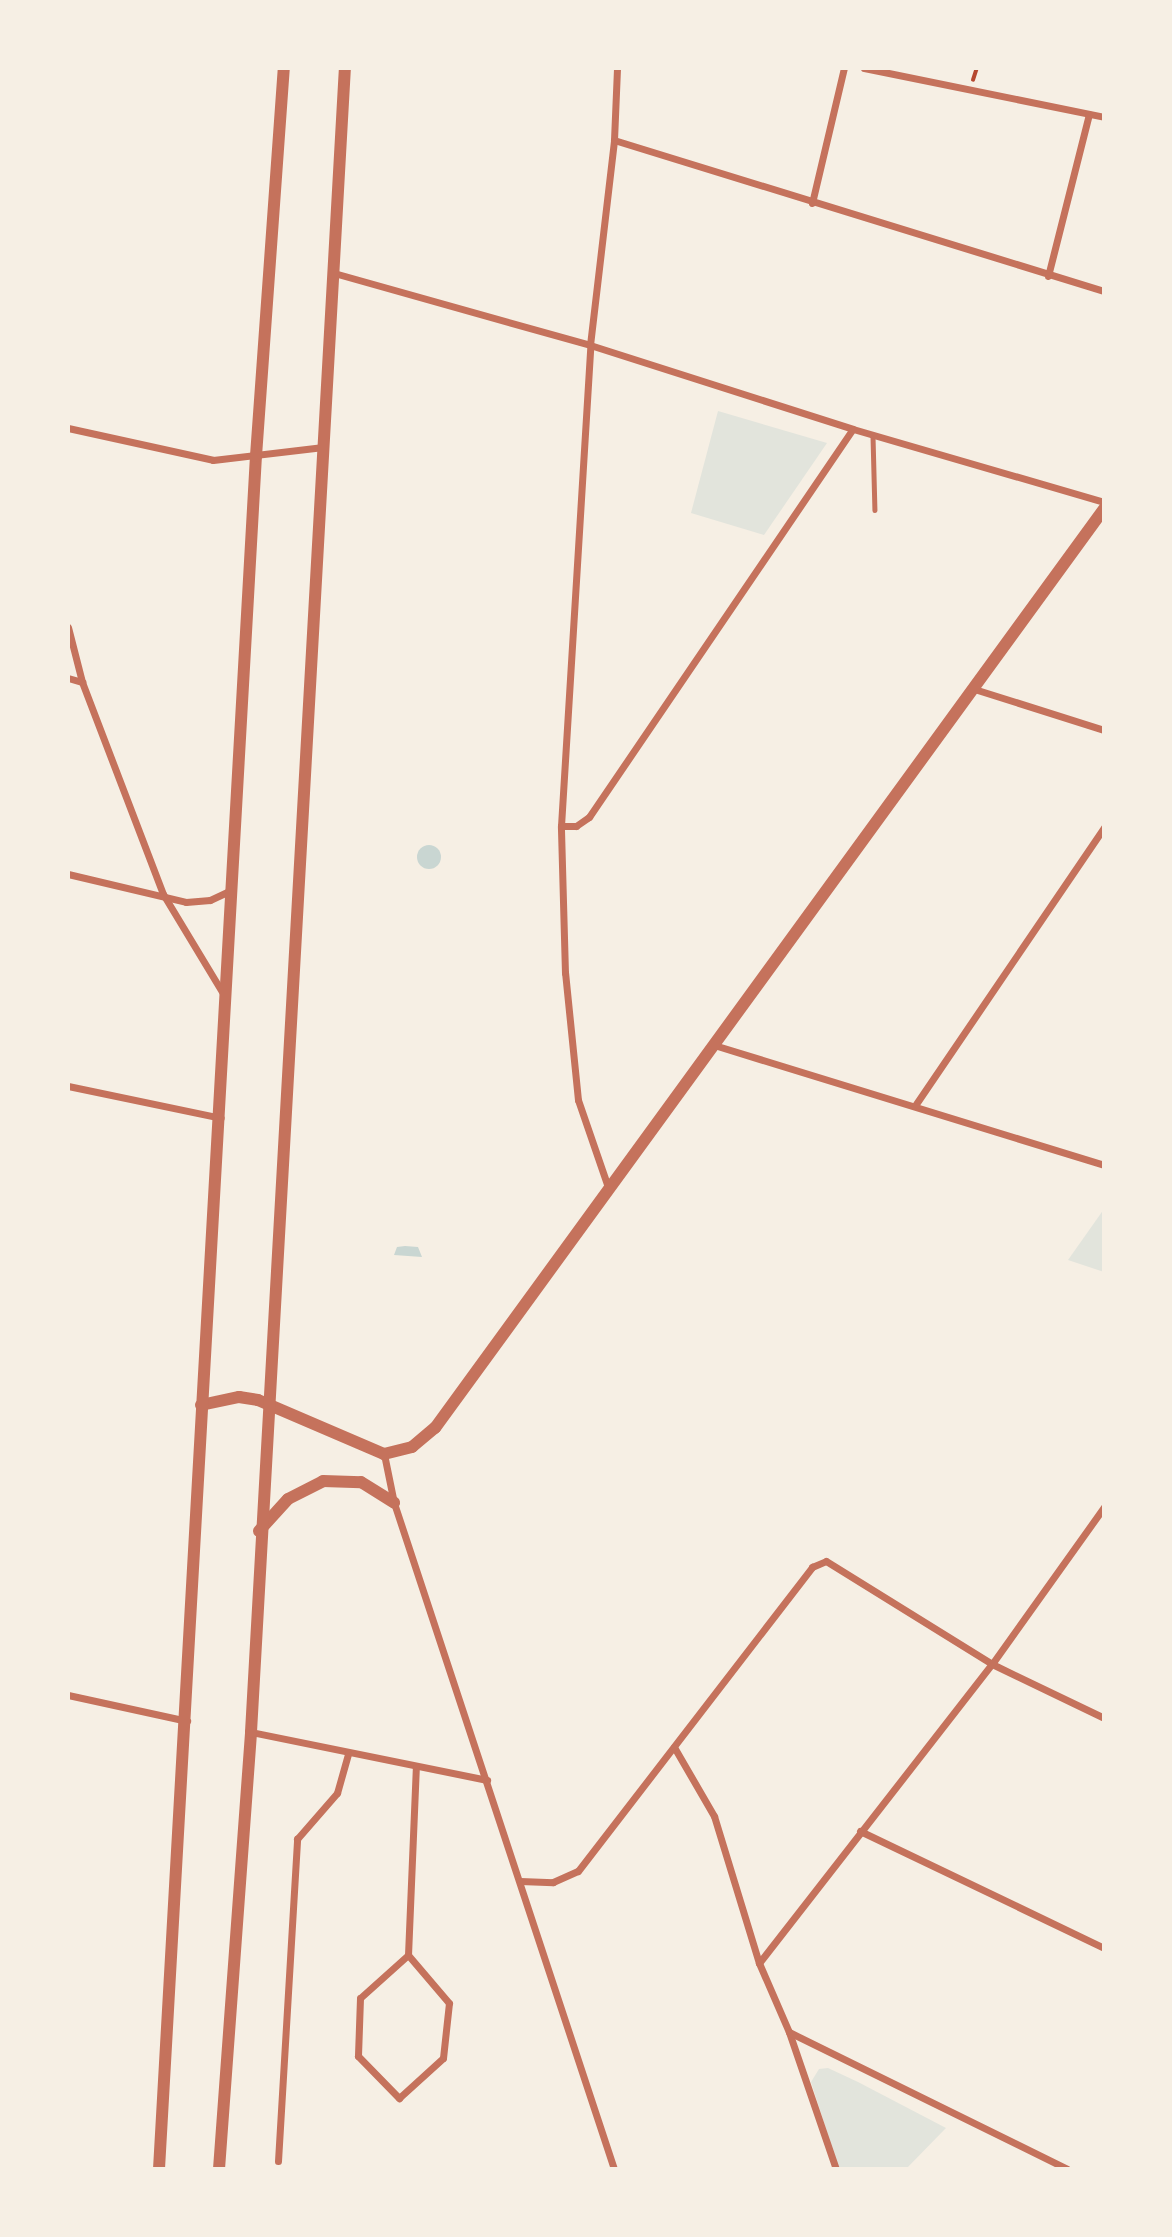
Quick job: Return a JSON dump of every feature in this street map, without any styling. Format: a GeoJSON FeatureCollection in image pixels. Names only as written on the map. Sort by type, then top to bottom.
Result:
{"type":"FeatureCollection","features":[{"type":"Feature","properties":{"kind":"street"},"geometry":{"type":"LineString","coordinates":[[159,2169],[187,1721],[201,1405],[222,1118],[231,890],[284,68]]}},
{"type":"Feature","properties":{"kind":"street"},"geometry":{"type":"LineString","coordinates":[[219,2169],[251,1732],[259,1531],[345,68]]}},
{"type":"Feature","properties":{"kind":"street"},"geometry":{"type":"LineString","coordinates":[[609,1192],[578,1100],[565,973],[561,826],[590,345],[614,140],[617,68]]}},
{"type":"Feature","properties":{"kind":"street"},"geometry":{"type":"LineString","coordinates":[[812,203],[844,68]]}},
{"type":"Feature","properties":{"kind":"street"},"geometry":{"type":"LineString","coordinates":[[863,68],[1104,117]]}},
{"type":"Feature","properties":{"kind":"street"},"geometry":{"type":"LineString","coordinates":[[1048,276],[1089,114]]}},
{"type":"Feature","properties":{"kind":"street"},"geometry":{"type":"LineString","coordinates":[[614,140],[1048,276],[1104,291]]}},
{"type":"Feature","properties":{"kind":"street"},"geometry":{"type":"LineString","coordinates":[[334,273],[590,345],[853,429],[1104,502]]}},
{"type":"Feature","properties":{"kind":"street"},"geometry":{"type":"LineString","coordinates":[[68,428],[213,460],[323,447]]}},
{"type":"Feature","properties":{"kind":"street"},"geometry":{"type":"LineString","coordinates":[[561,826],[576,826],[589,817],[853,429]]}},
{"type":"Feature","properties":{"kind":"street"},"geometry":{"type":"LineString","coordinates":[[201,1405],[239,1397],[268,1406],[384,1454],[425,1438],[453,1408],[971,688],[1104,509]]}},
{"type":"Feature","properties":{"kind":"street"},"geometry":{"type":"LineString","coordinates":[[68,627],[82,682],[163,894],[225,998]]}},
{"type":"Feature","properties":{"kind":"street"},"geometry":{"type":"LineString","coordinates":[[68,678],[82,682]]}},
{"type":"Feature","properties":{"kind":"street"},"geometry":{"type":"LineString","coordinates":[[971,688],[1104,730]]}},
{"type":"Feature","properties":{"kind":"street"},"geometry":{"type":"LineString","coordinates":[[916,1104],[1104,827]]}},
{"type":"Feature","properties":{"kind":"street"},"geometry":{"type":"LineString","coordinates":[[68,874],[163,894],[186,902],[210,900],[231,890]]}},
{"type":"Feature","properties":{"kind":"street"},"geometry":{"type":"LineString","coordinates":[[714,1045],[916,1104],[1104,1164]]}},
{"type":"Feature","properties":{"kind":"street"},"geometry":{"type":"LineString","coordinates":[[68,1086],[222,1118]]}},
{"type":"Feature","properties":{"kind":"street"},"geometry":{"type":"LineString","coordinates":[[384,1454],[394,1503],[614,2169]]}},
{"type":"Feature","properties":{"kind":"street"},"geometry":{"type":"LineString","coordinates":[[259,1531],[288,1499],[323,1480],[361,1482],[394,1503]]}},
{"type":"Feature","properties":{"kind":"street"},"geometry":{"type":"LineString","coordinates":[[759,1963],[992,1664],[1100,1518],[1104,1507]]}},
{"type":"Feature","properties":{"kind":"street"},"geometry":{"type":"LineString","coordinates":[[520,1881],[553,1882],[578,1871],[812,1567],[826,1561],[992,1664],[1104,1718]]}},
{"type":"Feature","properties":{"kind":"street"},"geometry":{"type":"LineString","coordinates":[[68,1695],[187,1721]]}},
{"type":"Feature","properties":{"kind":"street"},"geometry":{"type":"LineString","coordinates":[[251,1732],[348,1755],[487,1780]]}},
{"type":"Feature","properties":{"kind":"street"},"geometry":{"type":"LineString","coordinates":[[674,1747],[714,1816],[759,1963],[789,2032],[836,2169]]}},
{"type":"Feature","properties":{"kind":"street"},"geometry":{"type":"LineString","coordinates":[[278,2161],[297,1839],[337,1793],[348,1755]]}},
{"type":"Feature","properties":{"kind":"street"},"geometry":{"type":"LineString","coordinates":[[408,1955],[360,1998],[358,2056],[399,2098],[443,2058],[449,2003],[408,1955],[416,1767]]}},
{"type":"Feature","properties":{"kind":"street"},"geometry":{"type":"LineString","coordinates":[[860,1832],[1104,1948]]}},
{"type":"Feature","properties":{"kind":"street"},"geometry":{"type":"LineString","coordinates":[[789,2032],[1066,2169]]}},
{"type":"Feature","properties":{"kind":"lane"},"geometry":{"type":"LineString","coordinates":[[873,435],[875,510]]}},
{"type":"Feature","properties":{"kind":"shaded area"},"geometry":{"type":"Polygon","coordinates":[[[718,411],[827,443],[764,535],[691,513],[718,411]]]}},
{"type":"Feature","properties":{"kind":"shaded area"},"geometry":{"type":"Polygon","coordinates":[[[429,845],[437,849],[441,857],[437,865],[429,869],[421,865],[417,857],[421,849],[429,845]]]}},
{"type":"Feature","properties":{"kind":"shaded area"},"geometry":{"type":"Polygon","coordinates":[[[1104,1209],[1104,1272],[1068,1260],[1104,1209]]]}},
{"type":"Feature","properties":{"kind":"shaded area"},"geometry":{"type":"Polygon","coordinates":[[[397,1247],[418,1247],[422,1257],[394,1255],[397,1247]]]}},
{"type":"Feature","properties":{"kind":"shaded area"},"geometry":{"type":"Polygon","coordinates":[[[828,2068],[946,2128],[906,2169],[839,2169],[811,2082],[819,2069],[828,2068]]]}}]}
